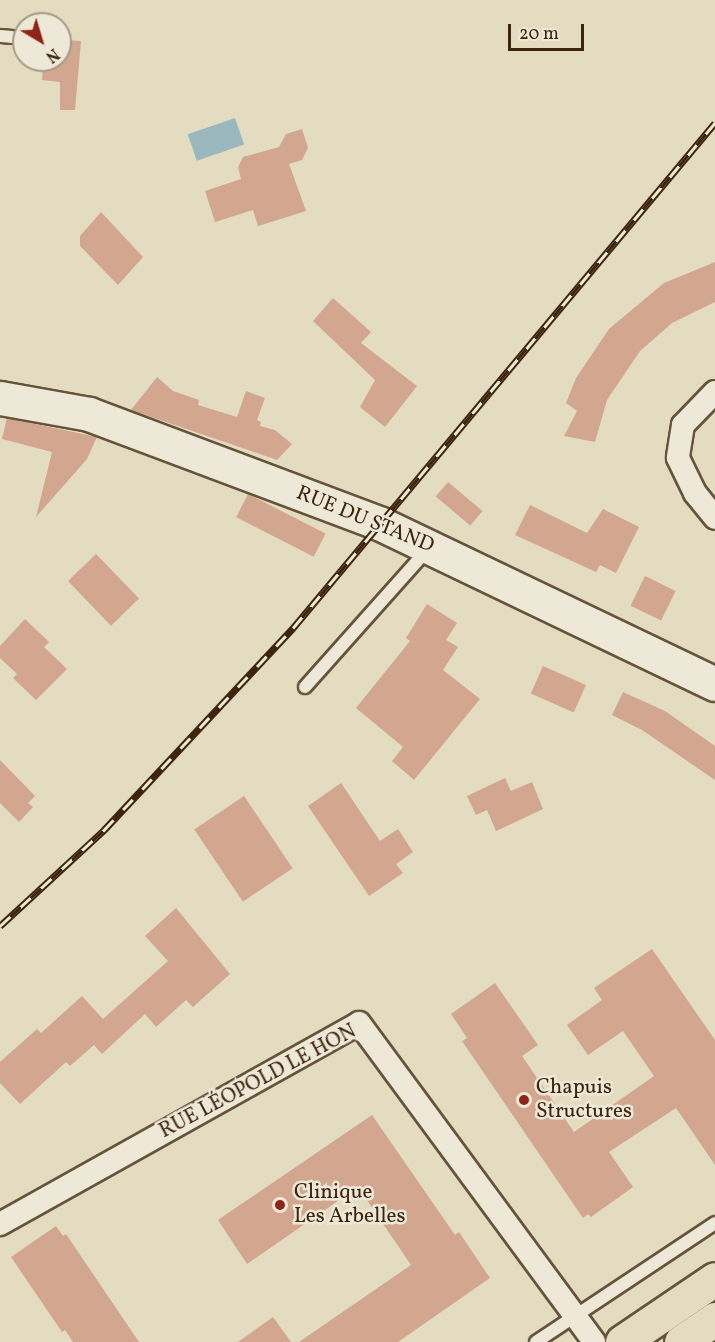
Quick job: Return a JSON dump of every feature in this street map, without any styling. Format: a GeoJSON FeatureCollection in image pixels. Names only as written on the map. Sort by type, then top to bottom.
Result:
{"type":"FeatureCollection","features":[{"type":"Feature","properties":{"kind":"main road"},"geometry":{"type":"LineString","coordinates":[[622,1342],[715,1279]]}},
{"type":"Feature","properties":{"kind":"main road"},"geometry":{"type":"LineString","coordinates":[[681,1342],[715,1319]]}},
{"type":"Feature","properties":{"kind":"street"},"geometry":{"type":"LineString","coordinates":[[715,392],[683,425],[678,458],[695,493],[715,518]]}},
{"type":"Feature","properties":{"kind":"street","name":"RUE DU STAND"},"geometry":{"type":"LineString","coordinates":[[0,398],[109,421],[431,546],[715,684]]}},
{"type":"Feature","properties":{"kind":"street","name":"RUE LÉOPOLD LE HON"},"geometry":{"type":"LineString","coordinates":[[0,1224],[359,1023],[594,1342]]}},
{"type":"Feature","properties":{"kind":"lane"},"geometry":{"type":"LineString","coordinates":[[305,687],[431,546]]}},
{"type":"Feature","properties":{"kind":"lane"},"geometry":{"type":"LineString","coordinates":[[536,1342],[715,1223]]}},
{"type":"Feature","properties":{"kind":"water"},"geometry":{"type":"Polygon","coordinates":[[[235,118],[244,144],[197,161],[188,134],[235,118]]]}},
{"type":"Feature","properties":{"kind":"building"},"geometry":{"type":"Polygon","coordinates":[[[72,41],[81,41],[75,110],[60,110],[60,82],[42,80],[42,72],[72,72],[72,41]]]}},
{"type":"Feature","properties":{"kind":"building"},"geometry":{"type":"Polygon","coordinates":[[[302,129],[308,148],[302,160],[289,164],[306,211],[258,226],[253,210],[215,222],[205,191],[241,179],[238,167],[243,157],[279,147],[286,134],[302,129]]]}},
{"type":"Feature","properties":{"kind":"building"},"geometry":{"type":"Polygon","coordinates":[[[101,212],[143,257],[118,285],[80,246],[80,236],[101,212]]]}},
{"type":"Feature","properties":{"kind":"building"},"geometry":{"type":"Polygon","coordinates":[[[715,262],[715,302],[672,323],[640,351],[607,400],[595,442],[564,436],[577,411],[566,403],[576,378],[609,329],[664,283],[715,262]]]}},
{"type":"Feature","properties":{"kind":"building"},"geometry":{"type":"Polygon","coordinates":[[[333,298],[371,332],[361,343],[417,386],[385,427],[360,407],[375,380],[313,321],[333,298]]]}},
{"type":"Feature","properties":{"kind":"building"},"geometry":{"type":"Polygon","coordinates":[[[157,377],[173,391],[199,400],[198,405],[237,417],[246,391],[265,398],[257,420],[261,422],[260,426],[275,430],[292,444],[277,460],[131,410],[157,377]]]}},
{"type":"Feature","properties":{"kind":"building"},"geometry":{"type":"Polygon","coordinates":[[[7,418],[97,437],[87,459],[36,517],[52,452],[2,439],[7,418]]]}},
{"type":"Feature","properties":{"kind":"building"},"geometry":{"type":"Polygon","coordinates":[[[448,482],[482,511],[470,525],[436,497],[448,482]]]}},
{"type":"Feature","properties":{"kind":"building"},"geometry":{"type":"Polygon","coordinates":[[[248,494],[326,533],[314,557],[236,517],[248,494]]]}},
{"type":"Feature","properties":{"kind":"building"},"geometry":{"type":"Polygon","coordinates":[[[530,505],[587,533],[603,509],[639,527],[616,573],[600,565],[596,572],[515,535],[530,505]]]}},
{"type":"Feature","properties":{"kind":"building"},"geometry":{"type":"Polygon","coordinates":[[[96,554],[139,599],[111,626],[68,581],[96,554]]]}},
{"type":"Feature","properties":{"kind":"building"},"geometry":{"type":"Polygon","coordinates":[[[645,576],[676,591],[661,621],[631,606],[645,576]]]}},
{"type":"Feature","properties":{"kind":"building"},"geometry":{"type":"Polygon","coordinates":[[[427,604],[457,623],[446,640],[458,647],[443,670],[480,699],[414,780],[392,761],[403,747],[356,708],[410,641],[406,638],[427,604]]]}},
{"type":"Feature","properties":{"kind":"building"},"geometry":{"type":"Polygon","coordinates":[[[25,619],[49,642],[44,647],[67,669],[36,700],[13,678],[17,674],[0,658],[0,646],[25,619]]]}},
{"type":"Feature","properties":{"kind":"building"},"geometry":{"type":"Polygon","coordinates":[[[543,666],[586,685],[574,713],[531,693],[543,666]]]}},
{"type":"Feature","properties":{"kind":"building"},"geometry":{"type":"Polygon","coordinates":[[[623,692],[665,711],[715,746],[715,780],[642,730],[612,715],[623,692]]]}},
{"type":"Feature","properties":{"kind":"building"},"geometry":{"type":"Polygon","coordinates":[[[0,760],[35,796],[28,803],[33,807],[19,822],[0,803],[0,760]]]}},
{"type":"Feature","properties":{"kind":"building"},"geometry":{"type":"Polygon","coordinates":[[[505,778],[511,791],[532,782],[543,809],[496,831],[487,810],[476,815],[467,796],[505,778]]]}},
{"type":"Feature","properties":{"kind":"building"},"geometry":{"type":"Polygon","coordinates":[[[341,783],[380,841],[398,829],[413,852],[396,864],[403,873],[369,896],[308,806],[341,783]]]}},
{"type":"Feature","properties":{"kind":"building"},"geometry":{"type":"Polygon","coordinates":[[[244,796],[293,868],[243,902],[194,830],[244,796]]]}},
{"type":"Feature","properties":{"kind":"building"},"geometry":{"type":"Polygon","coordinates":[[[176,908],[230,974],[193,1007],[186,1000],[156,1027],[145,1014],[102,1054],[94,1045],[70,1066],[66,1062],[20,1104],[0,1083],[0,1062],[37,1029],[41,1033],[82,996],[103,1019],[168,961],[145,936],[176,908]]]}},
{"type":"Feature","properties":{"kind":"building"},"geometry":{"type":"Polygon","coordinates":[[[652,949],[715,1040],[715,1165],[676,1108],[609,1152],[633,1187],[591,1217],[588,1214],[583,1218],[462,1041],[467,1038],[451,1014],[495,983],[538,1045],[522,1056],[574,1132],[654,1076],[623,1031],[588,1055],[567,1025],[602,1000],[594,988],[652,949]]]}},
{"type":"Feature","properties":{"kind":"building"},"geometry":{"type":"Polygon","coordinates":[[[372,1115],[455,1235],[459,1232],[490,1278],[398,1342],[299,1342],[411,1265],[358,1187],[247,1264],[218,1220],[372,1115]]]}},
{"type":"Feature","properties":{"kind":"building"},"geometry":{"type":"Polygon","coordinates":[[[56,1226],[63,1236],[66,1234],[139,1342],[73,1342],[65,1330],[62,1332],[11,1257],[56,1226]]]}},
{"type":"Feature","properties":{"kind":"building"},"geometry":{"type":"Polygon","coordinates":[[[273,1317],[291,1342],[238,1342],[273,1317]]]}},
{"type":"Feature","properties":{"kind":"railway"},"geometry":{"type":"LineString","coordinates":[[0,926],[104,830],[293,628],[715,123]]}},
{"type":"Feature","properties":{"kind":"place","name":"Chapuis Structures"},"geometry":{"type":"Point","coordinates":[524,1100]}},
{"type":"Feature","properties":{"kind":"place","name":"Clinique Les Arbelles"},"geometry":{"type":"Point","coordinates":[280,1205]}}]}
